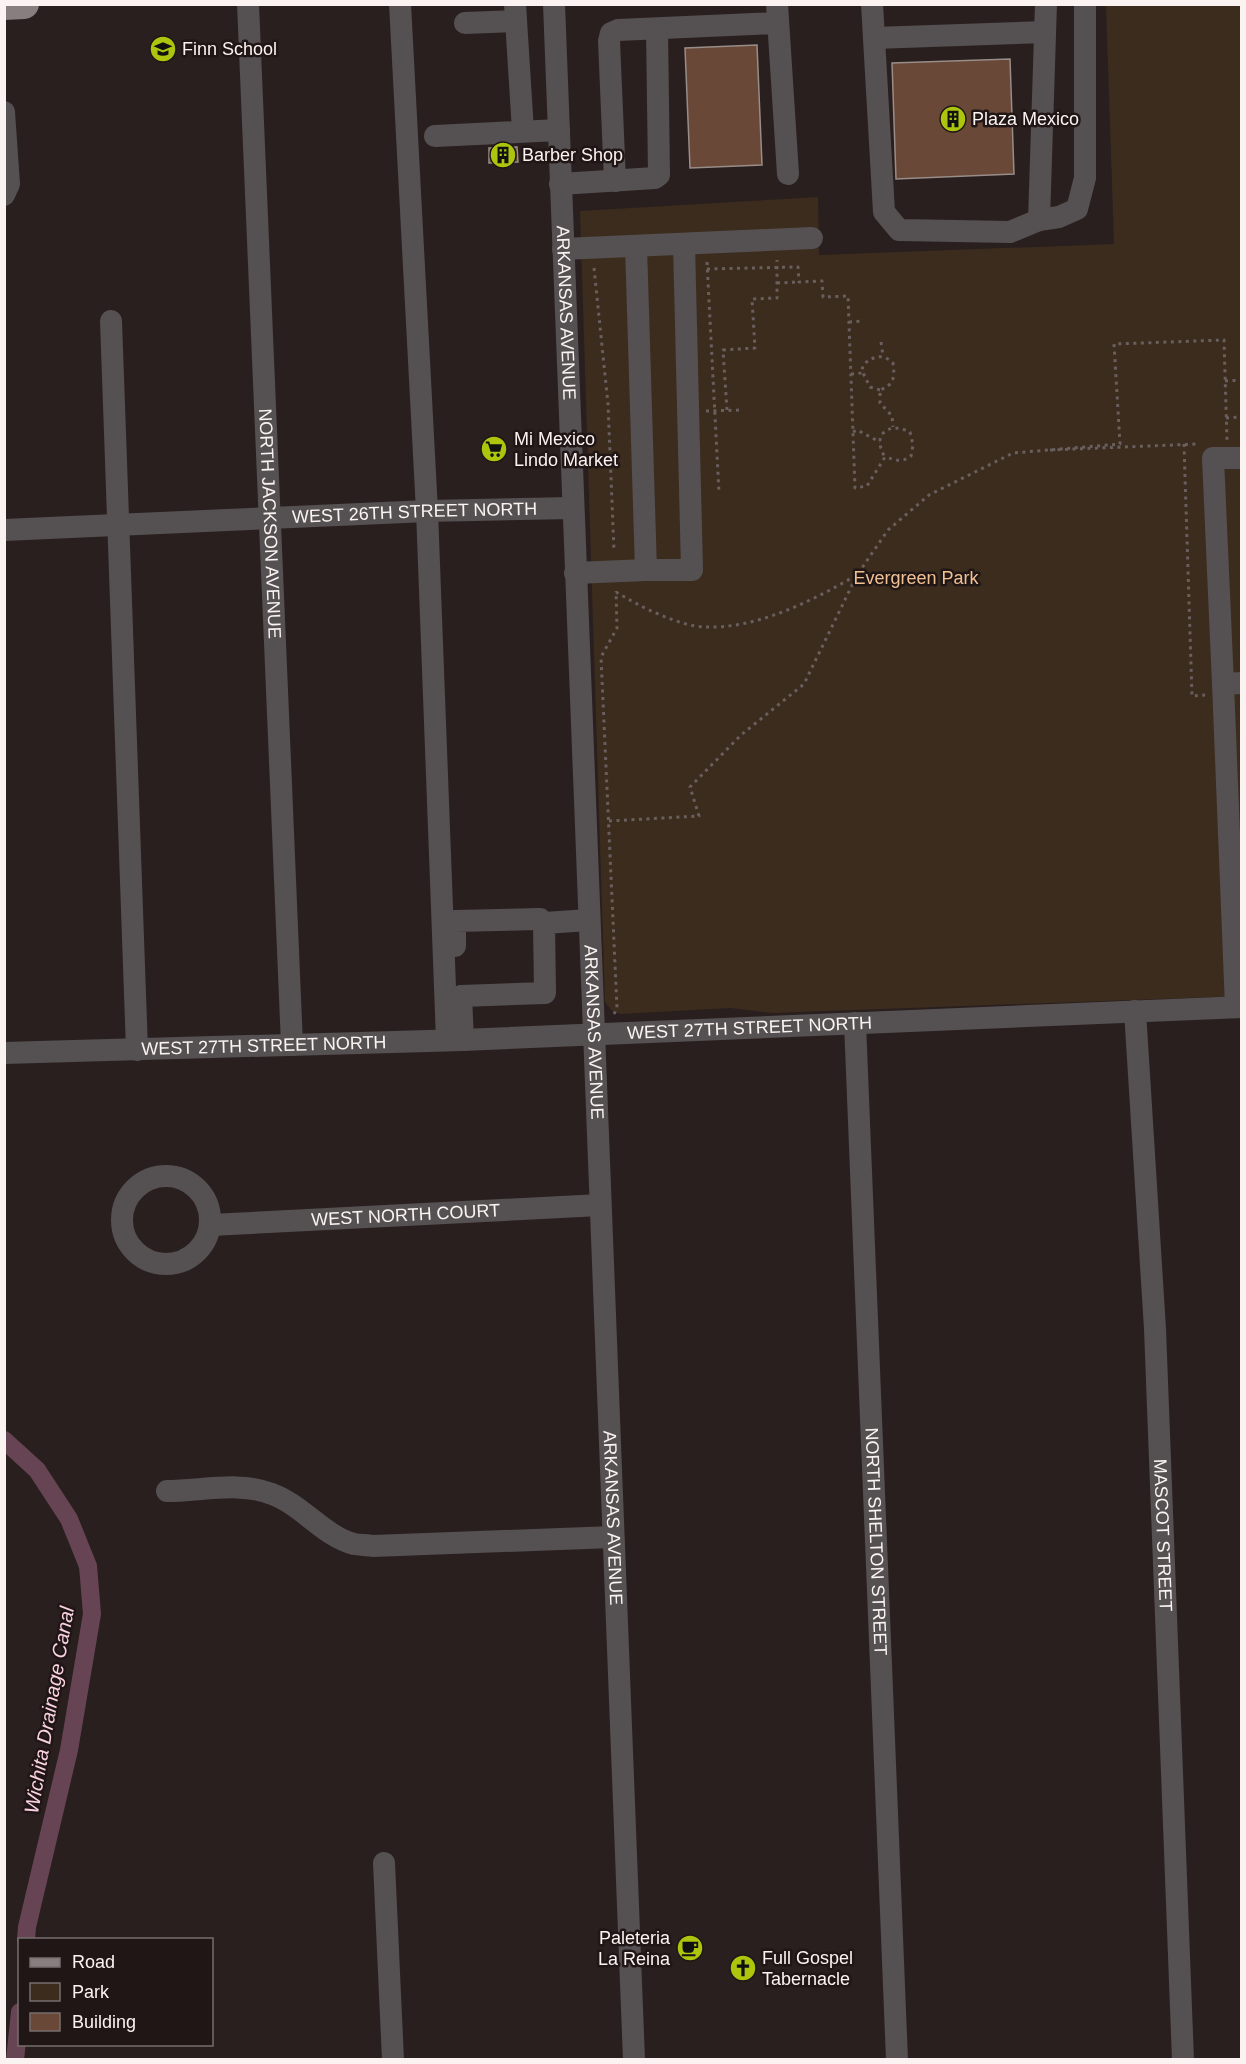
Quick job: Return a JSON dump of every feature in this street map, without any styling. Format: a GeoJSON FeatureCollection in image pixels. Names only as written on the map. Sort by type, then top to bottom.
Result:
{"type":"FeatureCollection","features":[{"type":"Feature","properties":{"kind":"main road"},"geometry":{"type":"LineString","coordinates":[[4,5],[24,4]]}},
{"type":"Feature","properties":{"kind":"street","name":"NORTH JACKSON AVENUE"},"geometry":{"type":"LineString","coordinates":[[248,4],[292,1045]]}},
{"type":"Feature","properties":{"kind":"street"},"geometry":{"type":"LineString","coordinates":[[400,4],[455,1040]]}},
{"type":"Feature","properties":{"kind":"street","name":"ARKANSAS AVENUE"},"geometry":{"type":"LineString","coordinates":[[554,4],[589,920],[605,1034],[600,1205],[634,2060]]}},
{"type":"Feature","properties":{"kind":"street"},"geometry":{"type":"LineString","coordinates":[[872,4],[884,212],[899,230],[1010,232],[1039,220],[1059,217],[1077,209],[1085,178],[1085,4]]}},
{"type":"Feature","properties":{"kind":"street"},"geometry":{"type":"LineString","coordinates":[[1039,220],[1046,4]]}},
{"type":"Feature","properties":{"kind":"street"},"geometry":{"type":"LineString","coordinates":[[465,23],[515,13],[523,131]]}},
{"type":"Feature","properties":{"kind":"street"},"geometry":{"type":"LineString","coordinates":[[615,181],[609,40],[611,33],[618,30],[657,29],[778,14],[788,174]]}},
{"type":"Feature","properties":{"kind":"street"},"geometry":{"type":"LineString","coordinates":[[561,184],[655,178],[659,175],[657,29]]}},
{"type":"Feature","properties":{"kind":"street"},"geometry":{"type":"LineString","coordinates":[[874,38],[1045,32]]}},
{"type":"Feature","properties":{"kind":"street"},"geometry":{"type":"LineString","coordinates":[[519,60],[556,58]]}},
{"type":"Feature","properties":{"kind":"street"},"geometry":{"type":"LineString","coordinates":[[4,112],[9,184],[4,195]]}},
{"type":"Feature","properties":{"kind":"street"},"geometry":{"type":"LineString","coordinates":[[435,136],[559,130]]}},
{"type":"Feature","properties":{"kind":"street"},"geometry":{"type":"LineString","coordinates":[[563,249],[812,238]]}},
{"type":"Feature","properties":{"kind":"street"},"geometry":{"type":"LineString","coordinates":[[575,573],[615,582],[646,570],[692,570],[695,243]]}},
{"type":"Feature","properties":{"kind":"street"},"geometry":{"type":"LineString","coordinates":[[636,246],[646,570]]}},
{"type":"Feature","properties":{"kind":"street"},"geometry":{"type":"LineString","coordinates":[[111,321],[137,1050]]}},
{"type":"Feature","properties":{"kind":"street"},"geometry":{"type":"LineString","coordinates":[[1234,450],[1213,458],[1239,1007]]}},
{"type":"Feature","properties":{"kind":"street","name":"WEST 26TH STREET NORTH"},"geometry":{"type":"LineString","coordinates":[[4,530],[427,511],[573,508]]}},
{"type":"Feature","properties":{"kind":"street"},"geometry":{"type":"LineString","coordinates":[[455,1040],[461,996],[456,990],[454,921],[589,920]]}},
{"type":"Feature","properties":{"kind":"street"},"geometry":{"type":"LineString","coordinates":[[461,996],[545,993],[544,922]]}},
{"type":"Feature","properties":{"kind":"street","name":"WEST 27TH STREET NORTH"},"geometry":{"type":"LineString","coordinates":[[4,1053],[455,1040],[1239,1007]]}},
{"type":"Feature","properties":{"kind":"street","name":"MASCOT STREET"},"geometry":{"type":"LineString","coordinates":[[1135,1011],[1155,1329],[1184,2060]]}},
{"type":"Feature","properties":{"kind":"street","name":"NORTH SHELTON STREET"},"geometry":{"type":"LineString","coordinates":[[855,1023],[897,2060]]}},
{"type":"Feature","properties":{"kind":"street","name":"WEST NORTH COURT"},"geometry":{"type":"LineString","coordinates":[[211,1225],[600,1205]]}},
{"type":"Feature","properties":{"kind":"street"},"geometry":{"type":"LineString","coordinates":[[167,1491],[243,1488],[270,1493],[290,1502],[331,1532],[353,1544],[613,1537]]}},
{"type":"Feature","properties":{"kind":"street"},"geometry":{"type":"LineString","coordinates":[[384,1863],[393,2060]]}},
{"type":"Feature","properties":{"kind":"path"},"geometry":{"type":"LineString","coordinates":[[695,243],[707,269],[719,493]]}},
{"type":"Feature","properties":{"kind":"path"},"geometry":{"type":"LineString","coordinates":[[594,248],[608,404],[617,628],[601,657],[617,1008],[605,1034]]}},
{"type":"Feature","properties":{"kind":"path"},"geometry":{"type":"LineString","coordinates":[[707,269],[798,267],[799,282]]}},
{"type":"Feature","properties":{"kind":"path"},"geometry":{"type":"LineString","coordinates":[[727,410],[723,350],[755,348],[752,299],[777,298],[777,268]]}},
{"type":"Feature","properties":{"kind":"path"},"geometry":{"type":"LineString","coordinates":[[777,283],[822,281],[824,297],[848,296],[855,488],[867,486],[885,457]]}},
{"type":"Feature","properties":{"kind":"path"},"geometry":{"type":"LineString","coordinates":[[849,322],[864,321]]}},
{"type":"Feature","properties":{"kind":"path"},"geometry":{"type":"LineString","coordinates":[[609,821],[699,816],[690,787],[741,735],[804,684],[857,575],[888,530],[929,495],[1013,453],[1120,444],[1114,344],[1224,340],[1226,418],[1234,450]]}},
{"type":"Feature","properties":{"kind":"path"},"geometry":{"type":"LineString","coordinates":[[881,342],[883,356]]}},
{"type":"Feature","properties":{"kind":"path"},"geometry":{"type":"LineString","coordinates":[[877,356],[883,356],[892,363],[894,374],[889,386],[880,390],[870,387],[863,373],[863,365],[877,356]]}},
{"type":"Feature","properties":{"kind":"path"},"geometry":{"type":"LineString","coordinates":[[851,374],[863,373]]}},
{"type":"Feature","properties":{"kind":"path"},"geometry":{"type":"LineString","coordinates":[[1225,381],[1242,380]]}},
{"type":"Feature","properties":{"kind":"path"},"geometry":{"type":"LineString","coordinates":[[880,390],[880,403],[892,416],[893,427]]}},
{"type":"Feature","properties":{"kind":"path"},"geometry":{"type":"LineString","coordinates":[[1226,418],[1242,417]]}},
{"type":"Feature","properties":{"kind":"path"},"geometry":{"type":"LineString","coordinates":[[893,427],[910,432],[913,445],[911,456],[906,460],[898,461],[885,457],[881,451],[880,442],[886,430],[893,427]]}},
{"type":"Feature","properties":{"kind":"path"},"geometry":{"type":"LineString","coordinates":[[853,432],[857,430],[880,442]]}},
{"type":"Feature","properties":{"kind":"path"},"geometry":{"type":"LineString","coordinates":[[1050,450],[1205,443]]}},
{"type":"Feature","properties":{"kind":"path"},"geometry":{"type":"LineString","coordinates":[[1184,444],[1192,696],[1225,687]]}},
{"type":"Feature","properties":{"kind":"path"},"geometry":{"type":"LineString","coordinates":[[615,582],[640,606],[666,617],[704,627],[740,624],[781,612],[817,598],[857,575]]}},
{"type":"Feature","properties":{"kind":"green space","name":"Evergreen Park"},"geometry":{"type":"Polygon","coordinates":[[[1106,5],[1241,5],[1241,996],[773,1013],[731,1008],[620,1014],[611,1010],[605,1002],[580,211],[818,197],[819,255],[1114,244],[1106,5]]]}},
{"type":"Feature","properties":{"kind":"building"},"geometry":{"type":"Polygon","coordinates":[[[757,45],[762,165],[690,168],[685,48],[757,45]]]}},
{"type":"Feature","properties":{"kind":"building","name":"Plaza Mexico"},"geometry":{"type":"Polygon","coordinates":[[[1010,59],[1014,174],[896,179],[892,63],[1010,59]]]}},
{"type":"Feature","properties":{"kind":"building","name":"Barber Shop"},"geometry":{"type":"Polygon","coordinates":[[[517,147],[518,162],[489,163],[489,148],[517,147]]]}},
{"type":"Feature","properties":{"kind":"waterway","name":"Wichita Drainage Canal"},"geometry":{"type":"LineString","coordinates":[[4,1440],[37,1470],[69,1519],[88,1566],[92,1614],[69,1750],[26,1938]]}},
{"type":"Feature","properties":{"kind":"waterway","name":"Wichita Drainage Canal"},"geometry":{"type":"LineString","coordinates":[[15,2060],[18,2031]]}},
{"type":"Feature","properties":{"kind":"place","name":"Finn School"},"geometry":{"type":"Point","coordinates":[163,49]}},
{"type":"Feature","properties":{"kind":"place","name":"Plaza Mexico"},"geometry":{"type":"Point","coordinates":[953,119]}},
{"type":"Feature","properties":{"kind":"place","name":"Barber Shop"},"geometry":{"type":"Point","coordinates":[503,155]}},
{"type":"Feature","properties":{"kind":"place","name":"Mi Mexico Lindo Market"},"geometry":{"type":"Point","coordinates":[494,449]}},
{"type":"Feature","properties":{"kind":"place","name":"Paleteria La Reina"},"geometry":{"type":"Point","coordinates":[690,1948]}},
{"type":"Feature","properties":{"kind":"place","name":"Full Gospel Tabernacle"},"geometry":{"type":"Point","coordinates":[743,1968]}}]}
